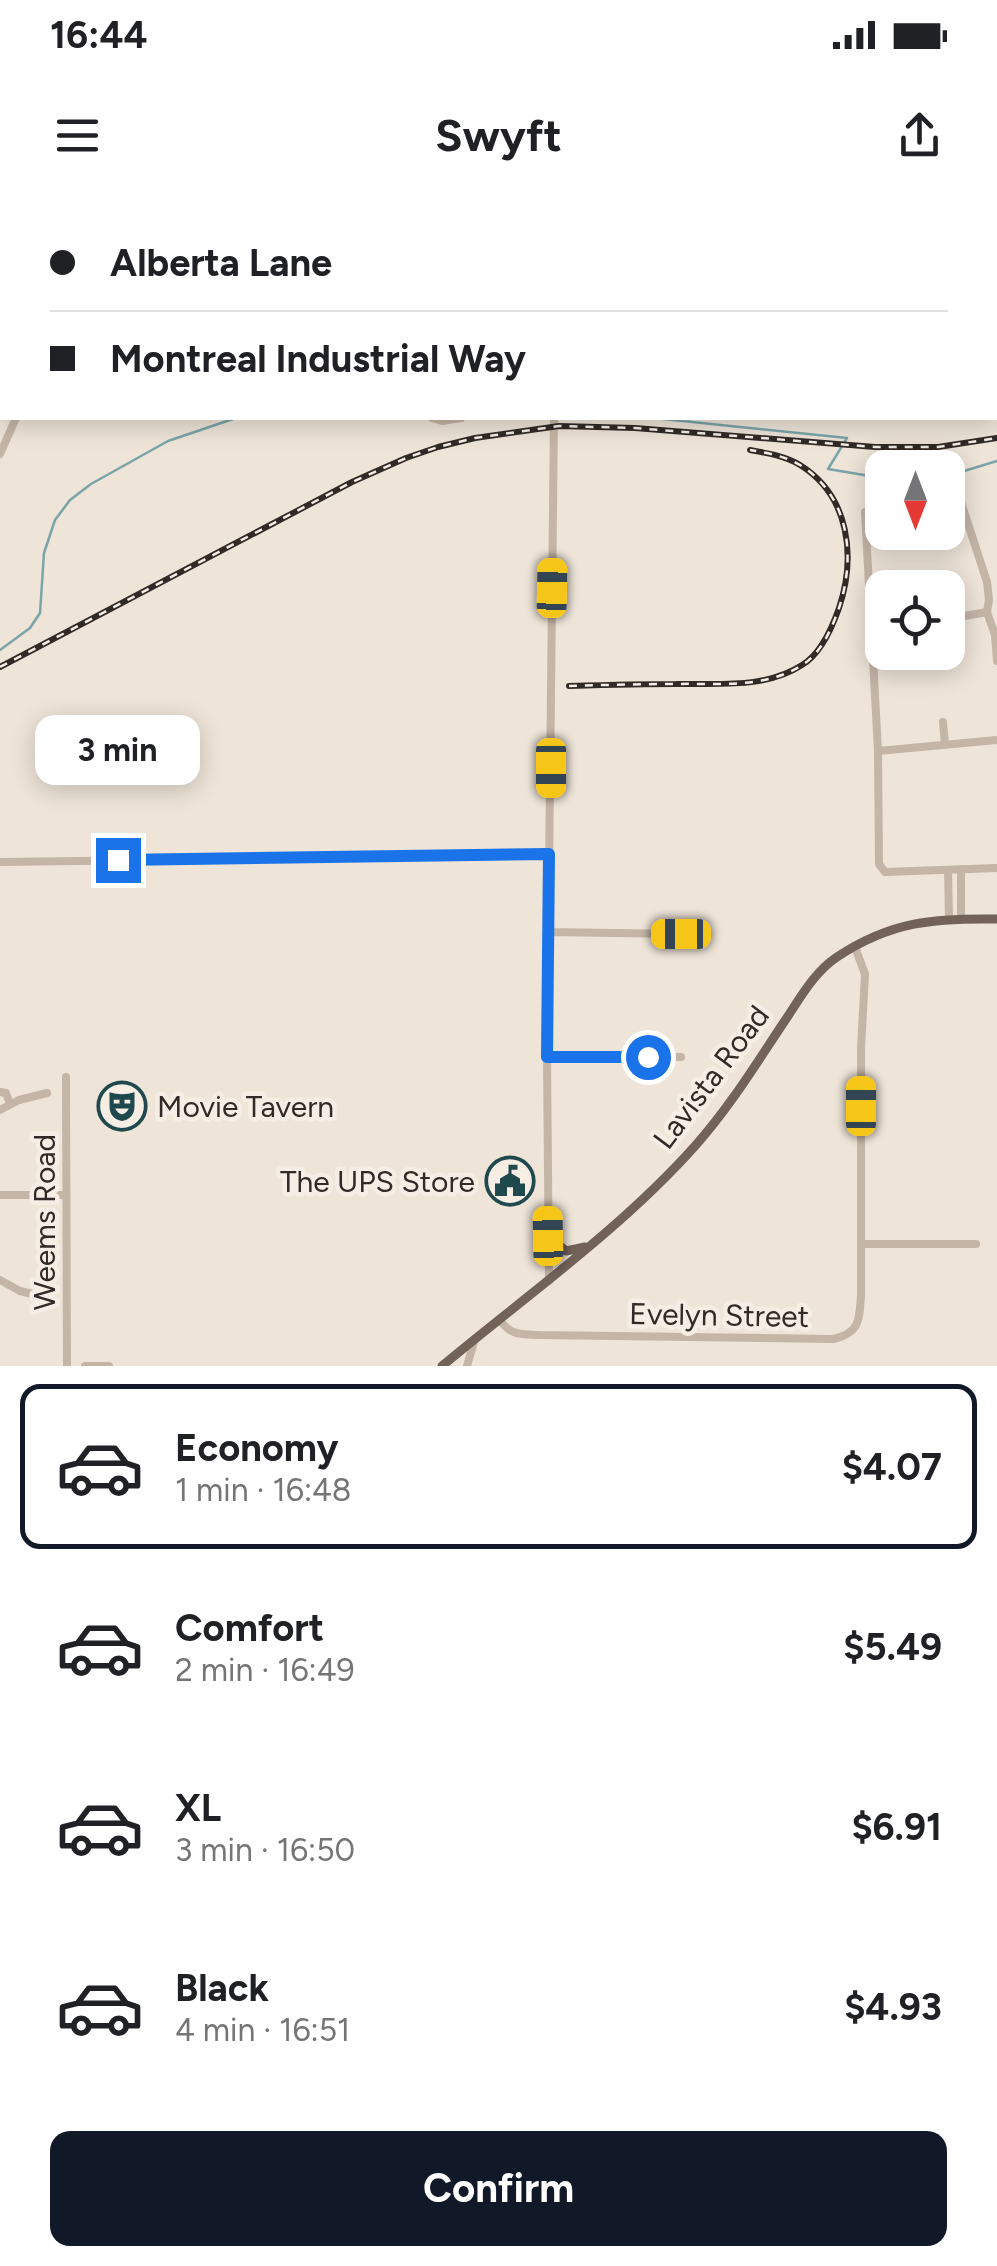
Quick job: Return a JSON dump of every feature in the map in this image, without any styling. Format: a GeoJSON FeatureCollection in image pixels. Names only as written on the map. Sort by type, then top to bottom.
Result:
{"type":"FeatureCollection","features":[{"type":"Feature","properties":{"kind":"main road","name":"Lavista Road"},"geometry":{"type":"LineString","coordinates":[[442,1366],[550,1281],[694,1148],[810,984],[834,958],[900,926],[950,918],[997,919]]}},
{"type":"Feature","properties":{"kind":"main road"},"geometry":{"type":"LineString","coordinates":[[548,1236],[566,1251],[588,1246]]}},
{"type":"Feature","properties":{"kind":"street"},"geometry":{"type":"LineString","coordinates":[[0,454],[15,420]]}},
{"type":"Feature","properties":{"kind":"street"},"geometry":{"type":"LineString","coordinates":[[550,1281],[547,1057],[554,420]]}},
{"type":"Feature","properties":{"kind":"street"},"geometry":{"type":"LineString","coordinates":[[965,514],[987,582],[987,612],[997,660]]}},
{"type":"Feature","properties":{"kind":"street"},"geometry":{"type":"LineString","coordinates":[[965,615],[987,612]]}},
{"type":"Feature","properties":{"kind":"street"},"geometry":{"type":"LineString","coordinates":[[878,670],[878,864],[885,872],[997,868]]}},
{"type":"Feature","properties":{"kind":"street"},"geometry":{"type":"LineString","coordinates":[[943,722],[945,745]]}},
{"type":"Feature","properties":{"kind":"street"},"geometry":{"type":"LineString","coordinates":[[878,751],[997,740]]}},
{"type":"Feature","properties":{"kind":"street"},"geometry":{"type":"LineString","coordinates":[[0,862],[549,854]]}},
{"type":"Feature","properties":{"kind":"street"},"geometry":{"type":"LineString","coordinates":[[960,869],[961,918]]}},
{"type":"Feature","properties":{"kind":"street"},"geometry":{"type":"LineString","coordinates":[[948,870],[950,918]]}},
{"type":"Feature","properties":{"kind":"street"},"geometry":{"type":"LineString","coordinates":[[548,932],[681,934]]}},
{"type":"Feature","properties":{"kind":"street"},"geometry":{"type":"LineString","coordinates":[[855,947],[865,974],[861,1048],[862,1244],[976,1244]]}},
{"type":"Feature","properties":{"kind":"street"},"geometry":{"type":"LineString","coordinates":[[547,1057],[681,1057]]}},
{"type":"Feature","properties":{"kind":"street","name":"Weems Road"},"geometry":{"type":"LineString","coordinates":[[66,1077],[67,1366]]}},
{"type":"Feature","properties":{"kind":"street"},"geometry":{"type":"LineString","coordinates":[[0,1092],[6,1093],[10,1104]]}},
{"type":"Feature","properties":{"kind":"street"},"geometry":{"type":"LineString","coordinates":[[0,1110],[28,1096],[48,1092]]}},
{"type":"Feature","properties":{"kind":"street"},"geometry":{"type":"LineString","coordinates":[[0,1195],[66,1195]]}},
{"type":"Feature","properties":{"kind":"street","name":"Evelyn Street"},"geometry":{"type":"LineString","coordinates":[[499,1319],[516,1334],[833,1339],[850,1333],[858,1322],[862,1244]]}},
{"type":"Feature","properties":{"kind":"street"},"geometry":{"type":"LineString","coordinates":[[3,1286],[48,1298]]}},
{"type":"Feature","properties":{"kind":"street"},"geometry":{"type":"LineString","coordinates":[[467,1366],[476,1337]]}},
{"type":"Feature","properties":{"kind":"street"},"geometry":{"type":"LineString","coordinates":[[85,1366],[109,1366]]}},
{"type":"Feature","properties":{"kind":"waterway"},"geometry":{"type":"LineString","coordinates":[[0,650],[30,628],[40,613],[44,553],[55,520],[70,500],[168,441],[230,420]]}},
{"type":"Feature","properties":{"kind":"waterway"},"geometry":{"type":"LineString","coordinates":[[673,420],[847,438],[828,469],[865,475]]}},
{"type":"Feature","properties":{"kind":"waterway"},"geometry":{"type":"LineString","coordinates":[[965,471],[997,461]]}},
{"type":"Feature","properties":{"kind":"railway"},"geometry":{"type":"LineString","coordinates":[[0,667],[352,482],[406,458],[475,438],[559,426],[635,428],[875,447],[938,447],[997,438]]}},
{"type":"Feature","properties":{"kind":"railway"},"geometry":{"type":"LineString","coordinates":[[569,686],[757,681],[788,673],[809,660],[820,647],[839,608],[847,568],[845,529],[839,510],[830,493],[800,465],[750,450]]}},
{"type":"Feature","properties":{"kind":"place","name":"Movie Tavern"},"geometry":{"type":"Point","coordinates":[122,1106]}},
{"type":"Feature","properties":{"kind":"place","name":"The UPS Store"},"geometry":{"type":"Point","coordinates":[510,1181]}},
{"type":"Feature","properties":{"kind":"route"},"geometry":{"type":"LineString","coordinates":[[118,860],[549,854],[547,1057],[648,1057]]}}]}
